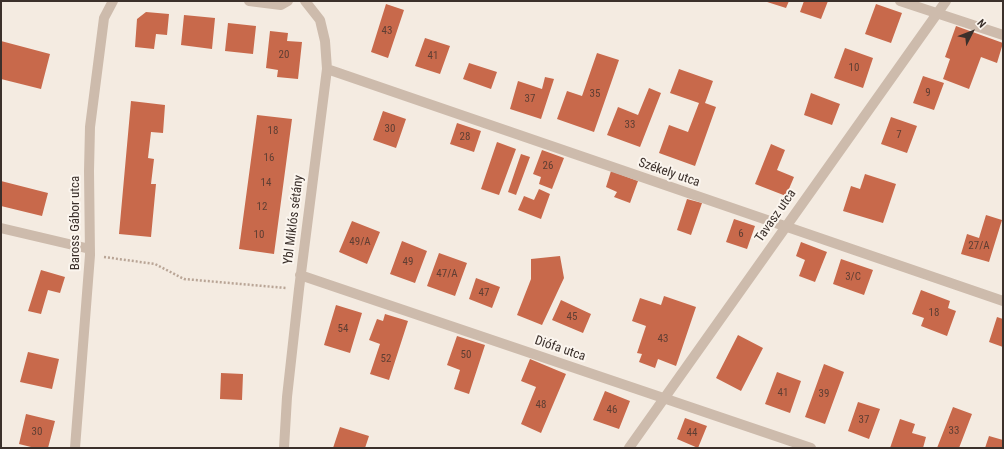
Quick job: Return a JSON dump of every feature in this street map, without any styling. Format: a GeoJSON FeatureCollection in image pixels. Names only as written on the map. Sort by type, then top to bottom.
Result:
{"type":"FeatureCollection","features":[{"type":"Feature","properties":{"kind":"street","name":"Baross Gábor utca"},"geometry":{"type":"LineString","coordinates":[[74,448],[90,252],[90,127],[104,18],[113,1]]}},
{"type":"Feature","properties":{"kind":"street"},"geometry":{"type":"LineString","coordinates":[[249,1],[281,5],[288,1]]}},
{"type":"Feature","properties":{"kind":"street","name":"Ybl Miklós sétány"},"geometry":{"type":"LineString","coordinates":[[284,448],[287,397],[300,276],[327,69],[325,41],[320,20],[304,1]]}},
{"type":"Feature","properties":{"kind":"street"},"geometry":{"type":"LineString","coordinates":[[900,1],[1003,35]]}},
{"type":"Feature","properties":{"kind":"street","name":"Tavasz utca"},"geometry":{"type":"LineString","coordinates":[[629,448],[784,226],[946,1]]}},
{"type":"Feature","properties":{"kind":"street","name":"Székely utca"},"geometry":{"type":"LineString","coordinates":[[327,69],[1003,301]]}},
{"type":"Feature","properties":{"kind":"street"},"geometry":{"type":"LineString","coordinates":[[1,228],[90,252]]}},
{"type":"Feature","properties":{"kind":"street","name":"Diófa utca"},"geometry":{"type":"LineString","coordinates":[[300,276],[811,448]]}},
{"type":"Feature","properties":{"kind":"path"},"geometry":{"type":"LineString","coordinates":[[90,252],[155,264],[184,278],[299,289]]}},
{"type":"Feature","properties":{"kind":"building"},"geometry":{"type":"Polygon","coordinates":[[[764,1],[789,1],[786,8],[764,1]]]}},
{"type":"Feature","properties":{"kind":"building"},"geometry":{"type":"Polygon","coordinates":[[[804,1],[828,1],[821,19],[800,12],[804,1]]]}},
{"type":"Feature","properties":{"kind":"building"},"geometry":{"type":"Polygon","coordinates":[[[386,4],[404,10],[388,58],[371,52],[386,4]]]}},
{"type":"Feature","properties":{"kind":"building"},"geometry":{"type":"Polygon","coordinates":[[[876,4],[902,13],[891,43],[865,34],[876,4]]]}},
{"type":"Feature","properties":{"kind":"building"},"geometry":{"type":"Polygon","coordinates":[[[146,12],[169,14],[167,35],[156,34],[154,49],[135,47],[137,19],[146,12]]]}},
{"type":"Feature","properties":{"kind":"building"},"geometry":{"type":"Polygon","coordinates":[[[184,15],[215,18],[212,49],[181,45],[184,15]]]}},
{"type":"Feature","properties":{"kind":"building"},"geometry":{"type":"Polygon","coordinates":[[[228,23],[256,26],[253,54],[225,51],[228,23]]]}},
{"type":"Feature","properties":{"kind":"building"},"geometry":{"type":"Polygon","coordinates":[[[956,26],[1003,43],[997,63],[981,57],[969,89],[943,79],[950,59],[945,57],[956,26]]]}},
{"type":"Feature","properties":{"kind":"building"},"geometry":{"type":"Polygon","coordinates":[[[270,31],[288,33],[287,41],[302,42],[298,79],[277,77],[278,70],[266,68],[270,31]]]}},
{"type":"Feature","properties":{"kind":"building"},"geometry":{"type":"Polygon","coordinates":[[[425,38],[450,46],[440,74],[415,66],[425,38]]]}},
{"type":"Feature","properties":{"kind":"building"},"geometry":{"type":"Polygon","coordinates":[[[1,41],[50,54],[41,89],[1,79],[1,41]]]}},
{"type":"Feature","properties":{"kind":"building"},"geometry":{"type":"Polygon","coordinates":[[[845,48],[873,58],[863,88],[834,78],[845,48]]]}},
{"type":"Feature","properties":{"kind":"building"},"geometry":{"type":"Polygon","coordinates":[[[597,53],[619,60],[594,132],[557,119],[567,91],[582,96],[597,53]]]}},
{"type":"Feature","properties":{"kind":"building"},"geometry":{"type":"Polygon","coordinates":[[[469,63],[497,72],[491,89],[463,79],[469,63]]]}},
{"type":"Feature","properties":{"kind":"building"},"geometry":{"type":"Polygon","coordinates":[[[679,69],[713,81],[705,103],[716,107],[695,166],[659,153],[669,125],[688,132],[699,103],[670,93],[679,69]]]}},
{"type":"Feature","properties":{"kind":"building"},"geometry":{"type":"Polygon","coordinates":[[[923,76],[944,83],[934,110],[913,103],[923,76]]]}},
{"type":"Feature","properties":{"kind":"building"},"geometry":{"type":"Polygon","coordinates":[[[545,77],[554,79],[541,119],[510,109],[518,81],[542,89],[545,77]]]}},
{"type":"Feature","properties":{"kind":"building"},"geometry":{"type":"Polygon","coordinates":[[[649,88],[661,93],[640,147],[607,135],[618,107],[638,115],[649,88]]]}},
{"type":"Feature","properties":{"kind":"building"},"geometry":{"type":"Polygon","coordinates":[[[811,93],[840,104],[832,125],[804,115],[811,93]]]}},
{"type":"Feature","properties":{"kind":"building"},"geometry":{"type":"Polygon","coordinates":[[[131,101],[165,105],[163,133],[151,132],[148,158],[154,159],[151,184],[156,184],[151,237],[119,234],[131,101]]]}},
{"type":"Feature","properties":{"kind":"building"},"geometry":{"type":"Polygon","coordinates":[[[383,111],[406,119],[396,148],[373,140],[383,111]]]}},
{"type":"Feature","properties":{"kind":"building"},"geometry":{"type":"Polygon","coordinates":[[[257,115],[292,119],[274,254],[239,249],[257,115]]]}},
{"type":"Feature","properties":{"kind":"building"},"geometry":{"type":"Polygon","coordinates":[[[891,117],[917,126],[907,153],[881,144],[891,117]]]}},
{"type":"Feature","properties":{"kind":"building"},"geometry":{"type":"Polygon","coordinates":[[[457,123],[481,131],[474,152],[450,144],[457,123]]]}},
{"type":"Feature","properties":{"kind":"building"},"geometry":{"type":"Polygon","coordinates":[[[497,142],[516,149],[499,195],[481,189],[497,142]]]}},
{"type":"Feature","properties":{"kind":"building"},"geometry":{"type":"Polygon","coordinates":[[[771,144],[785,150],[777,170],[794,177],[786,196],[755,184],[771,144]]]}},
{"type":"Feature","properties":{"kind":"building"},"geometry":{"type":"Polygon","coordinates":[[[542,150],[564,158],[552,189],[539,184],[541,177],[533,174],[542,150]]]}},
{"type":"Feature","properties":{"kind":"building"},"geometry":{"type":"Polygon","coordinates":[[[521,154],[530,157],[516,195],[508,192],[521,154]]]}},
{"type":"Feature","properties":{"kind":"building"},"geometry":{"type":"Polygon","coordinates":[[[611,171],[638,181],[630,203],[614,197],[617,192],[606,187],[611,171]]]}},
{"type":"Feature","properties":{"kind":"building"},"geometry":{"type":"Polygon","coordinates":[[[865,174],[896,184],[883,223],[843,211],[851,186],[860,189],[865,174]]]}},
{"type":"Feature","properties":{"kind":"building"},"geometry":{"type":"Polygon","coordinates":[[[1,181],[48,193],[42,216],[1,206],[1,181]]]}},
{"type":"Feature","properties":{"kind":"building"},"geometry":{"type":"Polygon","coordinates":[[[539,189],[550,194],[541,219],[518,210],[524,196],[534,200],[539,189]]]}},
{"type":"Feature","properties":{"kind":"building"},"geometry":{"type":"Polygon","coordinates":[[[687,199],[702,203],[691,235],[677,230],[687,199]]]}},
{"type":"Feature","properties":{"kind":"building"},"geometry":{"type":"Polygon","coordinates":[[[986,215],[1002,220],[989,262],[961,254],[967,234],[979,238],[986,215]]]}},
{"type":"Feature","properties":{"kind":"building"},"geometry":{"type":"Polygon","coordinates":[[[734,219],[755,226],[747,249],[726,242],[734,219]]]}},
{"type":"Feature","properties":{"kind":"building"},"geometry":{"type":"Polygon","coordinates":[[[352,221],[380,232],[367,264],[339,252],[352,221]]]}},
{"type":"Feature","properties":{"kind":"building"},"geometry":{"type":"Polygon","coordinates":[[[402,241],[427,251],[415,283],[390,274],[402,241]]]}},
{"type":"Feature","properties":{"kind":"building"},"geometry":{"type":"Polygon","coordinates":[[[801,242],[827,252],[815,282],[799,276],[805,260],[796,256],[801,242]]]}},
{"type":"Feature","properties":{"kind":"building"},"geometry":{"type":"Polygon","coordinates":[[[439,253],[467,263],[455,296],[427,286],[439,253]]]}},
{"type":"Feature","properties":{"kind":"building"},"geometry":{"type":"Polygon","coordinates":[[[560,256],[564,278],[542,325],[517,315],[531,279],[531,259],[560,256]]]}},
{"type":"Feature","properties":{"kind":"building"},"geometry":{"type":"Polygon","coordinates":[[[841,259],[873,270],[864,295],[833,284],[841,259]]]}},
{"type":"Feature","properties":{"kind":"building"},"geometry":{"type":"Polygon","coordinates":[[[41,270],[65,277],[60,293],[48,290],[41,314],[28,311],[41,270]]]}},
{"type":"Feature","properties":{"kind":"building"},"geometry":{"type":"Polygon","coordinates":[[[476,278],[500,287],[492,308],[469,299],[476,278]]]}},
{"type":"Feature","properties":{"kind":"building"},"geometry":{"type":"Polygon","coordinates":[[[921,290],[950,301],[948,308],[956,311],[947,336],[921,326],[924,318],[912,314],[921,290]]]}},
{"type":"Feature","properties":{"kind":"building"},"geometry":{"type":"Polygon","coordinates":[[[664,296],[696,307],[676,366],[658,359],[655,368],[639,362],[642,354],[637,353],[646,326],[632,321],[640,298],[661,305],[664,296]]]}},
{"type":"Feature","properties":{"kind":"building"},"geometry":{"type":"Polygon","coordinates":[[[561,300],[591,314],[583,333],[552,320],[561,300]]]}},
{"type":"Feature","properties":{"kind":"building"},"geometry":{"type":"Polygon","coordinates":[[[336,305],[362,313],[350,353],[324,345],[336,305]]]}},
{"type":"Feature","properties":{"kind":"building"},"geometry":{"type":"Polygon","coordinates":[[[385,314],[408,321],[389,380],[370,374],[380,344],[369,340],[377,319],[383,321],[385,314]]]}},
{"type":"Feature","properties":{"kind":"building"},"geometry":{"type":"Polygon","coordinates":[[[997,317],[1003,319],[1003,347],[989,342],[997,317]]]}},
{"type":"Feature","properties":{"kind":"building"},"geometry":{"type":"Polygon","coordinates":[[[738,335],[763,348],[741,391],[716,378],[738,335]]]}},
{"type":"Feature","properties":{"kind":"building"},"geometry":{"type":"Polygon","coordinates":[[[457,336],[485,345],[469,394],[454,389],[460,370],[447,365],[457,336]]]}},
{"type":"Feature","properties":{"kind":"building"},"geometry":{"type":"Polygon","coordinates":[[[28,352],[59,359],[52,389],[20,382],[28,352]]]}},
{"type":"Feature","properties":{"kind":"building"},"geometry":{"type":"Polygon","coordinates":[[[530,359],[566,374],[541,433],[521,424],[536,387],[521,381],[530,359]]]}},
{"type":"Feature","properties":{"kind":"building"},"geometry":{"type":"Polygon","coordinates":[[[824,364],[844,372],[825,424],[805,417],[824,364]]]}},
{"type":"Feature","properties":{"kind":"building"},"geometry":{"type":"Polygon","coordinates":[[[777,372],[801,381],[790,413],[765,404],[777,372]]]}},
{"type":"Feature","properties":{"kind":"building"},"geometry":{"type":"Polygon","coordinates":[[[221,373],[243,374],[242,400],[220,399],[221,373]]]}},
{"type":"Feature","properties":{"kind":"building"},"geometry":{"type":"Polygon","coordinates":[[[605,391],[630,401],[619,429],[593,420],[605,391]]]}},
{"type":"Feature","properties":{"kind":"building"},"geometry":{"type":"Polygon","coordinates":[[[858,402],[880,409],[869,439],[848,431],[858,402]]]}},
{"type":"Feature","properties":{"kind":"building"},"geometry":{"type":"Polygon","coordinates":[[[953,407],[972,414],[959,448],[937,448],[953,407]]]}},
{"type":"Feature","properties":{"kind":"building"},"geometry":{"type":"Polygon","coordinates":[[[26,414],[55,421],[48,448],[35,448],[19,444],[26,414]]]}},
{"type":"Feature","properties":{"kind":"building"},"geometry":{"type":"Polygon","coordinates":[[[685,418],[707,426],[698,448],[677,439],[685,418]]]}},
{"type":"Feature","properties":{"kind":"building"},"geometry":{"type":"Polygon","coordinates":[[[900,419],[915,424],[912,433],[926,437],[923,448],[890,448],[900,419]]]}},
{"type":"Feature","properties":{"kind":"building"},"geometry":{"type":"Polygon","coordinates":[[[340,427],[369,436],[365,448],[333,448],[340,427]]]}},
{"type":"Feature","properties":{"kind":"building"},"geometry":{"type":"Polygon","coordinates":[[[989,436],[1003,440],[1003,448],[985,448],[989,436]]]}}]}
